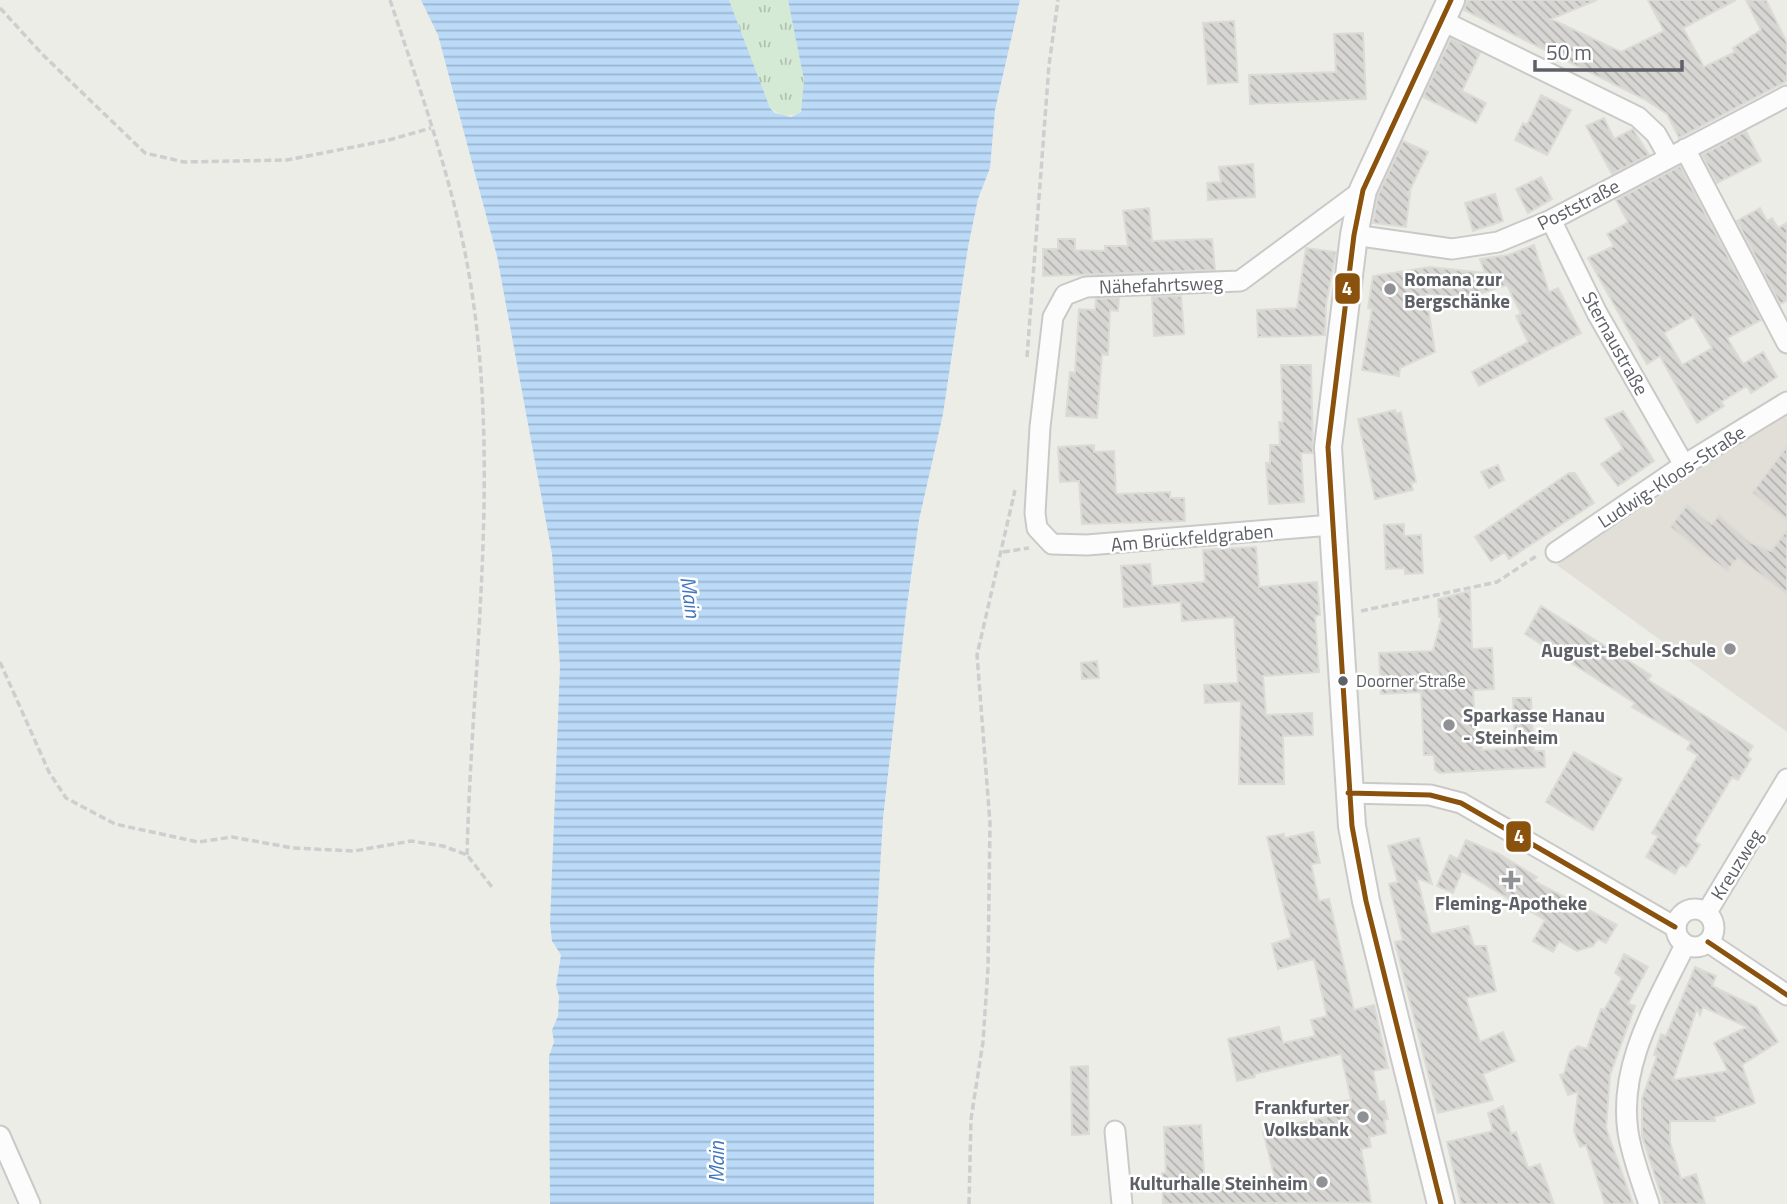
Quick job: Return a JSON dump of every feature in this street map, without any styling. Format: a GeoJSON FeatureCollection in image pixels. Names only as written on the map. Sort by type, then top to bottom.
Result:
{"type":"FeatureCollection","features":[{"type":"Feature","properties":{"kind":"main road"},"geometry":{"type":"LineString","coordinates":[[1441,1204],[1366,901],[1348,793],[1329,428],[1354,235],[1363,190],[1446,10]]}},
{"type":"Feature","properties":{"kind":"street"},"geometry":{"type":"LineString","coordinates":[[1446,10],[1638,117],[1677,153],[1784,332]]}},
{"type":"Feature","properties":{"kind":"street","name":"Poststraße"},"geometry":{"type":"LineString","coordinates":[[1354,235],[1460,249],[1498,242],[1551,220],[1787,96]]}},
{"type":"Feature","properties":{"kind":"street","name":"Nähefahrtsweg"},"geometry":{"type":"LineString","coordinates":[[1052,544],[1037,528],[1035,513],[1040,427],[1053,317],[1059,301],[1070,291],[1086,286],[1240,281],[1363,190]]}},
{"type":"Feature","properties":{"kind":"street","name":"Sternaustraße"},"geometry":{"type":"LineString","coordinates":[[1551,220],[1597,313],[1684,465]]}},
{"type":"Feature","properties":{"kind":"street","name":"Ludwig-Kloos-Straße"},"geometry":{"type":"LineString","coordinates":[[1556,552],[1684,465],[1787,402]]}},
{"type":"Feature","properties":{"kind":"street","name":"Am Brückfeldgraben"},"geometry":{"type":"LineString","coordinates":[[1052,544],[1087,545],[1332,525]]}},
{"type":"Feature","properties":{"kind":"street","name":"Kreuzweg"},"geometry":{"type":"LineString","coordinates":[[1707,912],[1787,779]]}},
{"type":"Feature","properties":{"kind":"street"},"geometry":{"type":"LineString","coordinates":[[1348,793],[1430,794],[1461,803],[1675,927]]}},
{"type":"Feature","properties":{"kind":"street"},"geometry":{"type":"LineString","coordinates":[[1695,908],[1707,912],[1714,923],[1708,942],[1697,947],[1685,945],[1678,938],[1675,927],[1684,911],[1695,908]]}},
{"type":"Feature","properties":{"kind":"street"},"geometry":{"type":"LineString","coordinates":[[1708,942],[1787,995]]}},
{"type":"Feature","properties":{"kind":"street"},"geometry":{"type":"LineString","coordinates":[[1649,1204],[1628,1133],[1628,1085],[1645,1028],[1685,945]]}},
{"type":"Feature","properties":{"kind":"street"},"geometry":{"type":"LineString","coordinates":[[1115,1131],[1122,1204]]}},
{"type":"Feature","properties":{"kind":"street"},"geometry":{"type":"LineString","coordinates":[[0,1136],[30,1204]]}},
{"type":"Feature","properties":{"kind":"path"},"geometry":{"type":"LineString","coordinates":[[390,0],[432,128],[469,275],[479,372],[485,492],[467,855]]}},
{"type":"Feature","properties":{"kind":"path"},"geometry":{"type":"LineString","coordinates":[[1026,368],[1049,65],[1058,0]]}},
{"type":"Feature","properties":{"kind":"path"},"geometry":{"type":"LineString","coordinates":[[0,8],[42,54],[145,153],[184,162],[287,160],[389,140],[432,128]]}},
{"type":"Feature","properties":{"kind":"path"},"geometry":{"type":"LineString","coordinates":[[969,1204],[971,1119],[983,1042],[988,968],[990,823],[977,655],[1003,552],[1017,477]]}},
{"type":"Feature","properties":{"kind":"path"},"geometry":{"type":"LineString","coordinates":[[1338,615],[1497,582],[1545,550],[1556,552]]}},
{"type":"Feature","properties":{"kind":"path"},"geometry":{"type":"LineString","coordinates":[[0,662],[49,772],[66,798],[115,824],[198,842],[232,837],[293,848],[354,851],[411,841],[443,846],[467,855],[492,887]]}},
{"type":"Feature","properties":{"kind":"shaded area","name":"August-Bebel-Schule"},"geometry":{"type":"Polygon","coordinates":[[[1787,411],[1787,732],[1557,565],[1787,411]]]}},
{"type":"Feature","properties":{"kind":"green space"},"geometry":{"type":"Polygon","coordinates":[[[729,0],[788,0],[803,74],[803,103],[799,114],[783,116],[770,108],[729,0]]]}},
{"type":"Feature","properties":{"kind":"water","name":"Main"},"geometry":{"type":"Polygon","coordinates":[[[421,0],[729,0],[770,108],[775,113],[791,117],[801,112],[804,80],[788,0],[1020,0],[995,110],[990,168],[978,199],[968,247],[943,414],[919,520],[906,612],[883,819],[874,968],[874,1204],[550,1204],[549,1056],[554,1042],[552,1030],[558,1016],[559,996],[556,986],[561,955],[552,941],[550,923],[560,666],[552,554],[497,256],[438,35],[421,0]]]}},
{"type":"Feature","properties":{"kind":"building"},"geometry":{"type":"Polygon","coordinates":[[[1467,0],[1597,0],[1551,19],[1621,52],[1664,31],[1648,0],[1736,0],[1683,28],[1704,67],[1735,52],[1733,48],[1761,30],[1746,0],[1766,0],[1787,43],[1787,81],[1679,138],[1667,114],[1644,99],[1464,10],[1467,0]]]}},
{"type":"Feature","properties":{"kind":"building"},"geometry":{"type":"Polygon","coordinates":[[[1234,21],[1238,82],[1208,84],[1203,23],[1234,21]]]}},
{"type":"Feature","properties":{"kind":"building"},"geometry":{"type":"Polygon","coordinates":[[[1363,33],[1366,99],[1250,104],[1249,75],[1336,72],[1334,34],[1363,33]]]}},
{"type":"Feature","properties":{"kind":"building"},"geometry":{"type":"Polygon","coordinates":[[[1451,38],[1480,53],[1462,91],[1486,103],[1476,123],[1423,97],[1451,38]]]}},
{"type":"Feature","properties":{"kind":"building"},"geometry":{"type":"Polygon","coordinates":[[[1541,95],[1571,110],[1547,155],[1515,140],[1523,123],[1527,125],[1541,95]]]}},
{"type":"Feature","properties":{"kind":"building"},"geometry":{"type":"Polygon","coordinates":[[[1604,118],[1614,139],[1633,129],[1649,155],[1612,174],[1586,126],[1604,118]]]}},
{"type":"Feature","properties":{"kind":"building"},"geometry":{"type":"Polygon","coordinates":[[[1746,131],[1761,161],[1717,183],[1702,155],[1746,131]]]}},
{"type":"Feature","properties":{"kind":"building"},"geometry":{"type":"Polygon","coordinates":[[[1403,141],[1428,152],[1408,194],[1410,193],[1406,227],[1373,223],[1378,195],[1403,141]]]}},
{"type":"Feature","properties":{"kind":"building"},"geometry":{"type":"Polygon","coordinates":[[[1253,164],[1255,197],[1208,200],[1207,183],[1221,182],[1219,167],[1253,164]]]}},
{"type":"Feature","properties":{"kind":"building"},"geometry":{"type":"Polygon","coordinates":[[[1680,166],[1761,320],[1727,338],[1743,364],[1763,352],[1777,377],[1751,393],[1747,386],[1721,402],[1724,406],[1697,423],[1660,356],[1647,364],[1588,258],[1614,246],[1607,234],[1628,222],[1616,200],[1680,166]],[[1693,316],[1664,333],[1682,365],[1712,348],[1693,316]]]}},
{"type":"Feature","properties":{"kind":"building"},"geometry":{"type":"Polygon","coordinates":[[[1541,177],[1552,199],[1528,213],[1516,189],[1541,177]]]}},
{"type":"Feature","properties":{"kind":"building"},"geometry":{"type":"Polygon","coordinates":[[[1495,194],[1503,221],[1473,231],[1465,203],[1495,194]]]}},
{"type":"Feature","properties":{"kind":"building"},"geometry":{"type":"Polygon","coordinates":[[[1149,208],[1152,241],[1212,239],[1215,270],[1043,276],[1043,249],[1058,249],[1058,239],[1075,239],[1075,250],[1105,251],[1105,246],[1128,246],[1123,211],[1149,208]]]}},
{"type":"Feature","properties":{"kind":"building"},"geometry":{"type":"Polygon","coordinates":[[[1760,208],[1767,221],[1772,218],[1778,228],[1787,223],[1787,301],[1780,304],[1737,221],[1760,208]]]}},
{"type":"Feature","properties":{"kind":"building"},"geometry":{"type":"Polygon","coordinates":[[[1534,245],[1549,292],[1558,288],[1581,333],[1479,386],[1472,372],[1528,342],[1516,316],[1521,314],[1507,285],[1466,298],[1426,294],[1435,352],[1400,368],[1399,376],[1362,370],[1372,309],[1368,308],[1373,276],[1430,267],[1485,273],[1480,259],[1508,255],[1534,245]]]}},
{"type":"Feature","properties":{"kind":"building"},"geometry":{"type":"Polygon","coordinates":[[[1306,248],[1336,252],[1326,304],[1325,335],[1258,337],[1257,310],[1297,308],[1306,248]]]}},
{"type":"Feature","properties":{"kind":"building"},"geometry":{"type":"Polygon","coordinates":[[[1181,296],[1184,334],[1154,336],[1152,297],[1181,296]]]}},
{"type":"Feature","properties":{"kind":"building"},"geometry":{"type":"Polygon","coordinates":[[[1119,298],[1118,311],[1110,310],[1108,355],[1102,354],[1097,418],[1066,416],[1070,372],[1075,373],[1079,309],[1095,310],[1096,299],[1119,298]]]}},
{"type":"Feature","properties":{"kind":"building"},"geometry":{"type":"Polygon","coordinates":[[[1281,365],[1311,365],[1313,453],[1301,453],[1304,502],[1269,504],[1266,463],[1270,463],[1270,445],[1280,445],[1279,422],[1283,422],[1281,365]]]}},
{"type":"Feature","properties":{"kind":"building"},"geometry":{"type":"Polygon","coordinates":[[[1395,410],[1396,414],[1401,412],[1416,482],[1411,483],[1413,490],[1375,499],[1358,419],[1395,410]]]}},
{"type":"Feature","properties":{"kind":"building"},"geometry":{"type":"Polygon","coordinates":[[[1623,411],[1654,461],[1618,486],[1601,464],[1623,449],[1605,419],[1623,411]]]}},
{"type":"Feature","properties":{"kind":"building"},"geometry":{"type":"Polygon","coordinates":[[[1094,445],[1094,452],[1114,451],[1116,494],[1170,492],[1170,498],[1184,498],[1185,521],[1082,524],[1079,481],[1060,482],[1058,447],[1094,445]]]}},
{"type":"Feature","properties":{"kind":"building"},"geometry":{"type":"Polygon","coordinates":[[[1787,446],[1787,520],[1752,493],[1787,446]]]}},
{"type":"Feature","properties":{"kind":"building"},"geometry":{"type":"Polygon","coordinates":[[[1498,465],[1504,480],[1489,488],[1481,472],[1498,465]]]}},
{"type":"Feature","properties":{"kind":"building"},"geometry":{"type":"Polygon","coordinates":[[[1569,473],[1575,473],[1594,503],[1509,559],[1505,552],[1491,561],[1475,537],[1569,473]]]}},
{"type":"Feature","properties":{"kind":"building"},"geometry":{"type":"Polygon","coordinates":[[[1687,505],[1712,524],[1719,515],[1751,543],[1771,551],[1787,530],[1787,594],[1738,558],[1727,571],[1670,527],[1687,505]]]}},
{"type":"Feature","properties":{"kind":"building"},"geometry":{"type":"Polygon","coordinates":[[[1404,524],[1404,536],[1421,535],[1423,573],[1405,574],[1405,568],[1386,569],[1384,525],[1404,524]]]}},
{"type":"Feature","properties":{"kind":"building"},"geometry":{"type":"Polygon","coordinates":[[[1256,547],[1259,587],[1317,582],[1320,615],[1315,616],[1319,672],[1263,676],[1266,715],[1312,713],[1313,735],[1283,736],[1284,784],[1239,784],[1241,701],[1205,703],[1204,685],[1238,683],[1234,617],[1182,621],[1181,602],[1124,607],[1121,566],[1150,564],[1152,586],[1205,582],[1203,550],[1256,547]]]}},
{"type":"Feature","properties":{"kind":"building"},"geometry":{"type":"Polygon","coordinates":[[[1470,591],[1472,649],[1492,648],[1494,689],[1473,690],[1476,743],[1482,743],[1482,750],[1515,748],[1513,698],[1531,698],[1534,751],[1544,751],[1545,767],[1440,773],[1435,770],[1434,755],[1424,755],[1421,692],[1381,694],[1379,653],[1433,651],[1442,617],[1439,617],[1438,599],[1470,591]]]}},
{"type":"Feature","properties":{"kind":"building"},"geometry":{"type":"Polygon","coordinates":[[[1541,606],[1651,675],[1648,680],[1753,746],[1747,756],[1751,759],[1738,780],[1732,777],[1694,841],[1700,845],[1686,867],[1681,864],[1675,874],[1646,857],[1658,836],[1652,833],[1698,755],[1687,749],[1691,742],[1632,707],[1635,703],[1525,634],[1541,606]]]}},
{"type":"Feature","properties":{"kind":"building"},"geometry":{"type":"Polygon","coordinates":[[[1097,661],[1099,678],[1082,679],[1081,663],[1097,661]]]}},
{"type":"Feature","properties":{"kind":"building"},"geometry":{"type":"Polygon","coordinates":[[[1574,752],[1622,779],[1593,830],[1546,802],[1574,752]]]}},
{"type":"Feature","properties":{"kind":"building"},"geometry":{"type":"Polygon","coordinates":[[[1313,832],[1320,863],[1311,864],[1319,901],[1329,899],[1354,1010],[1374,1005],[1388,1068],[1373,1071],[1379,1102],[1384,1101],[1388,1119],[1384,1120],[1386,1133],[1369,1137],[1371,1147],[1361,1149],[1371,1202],[1163,1204],[1162,1173],[1166,1173],[1164,1127],[1201,1125],[1205,1189],[1274,1175],[1263,1131],[1339,1114],[1337,1102],[1351,1100],[1341,1054],[1254,1074],[1255,1077],[1237,1081],[1228,1039],[1279,1027],[1283,1043],[1315,1036],[1311,1020],[1327,1016],[1314,959],[1278,969],[1272,944],[1291,938],[1267,837],[1284,834],[1284,838],[1313,832]]]}},
{"type":"Feature","properties":{"kind":"building"},"geometry":{"type":"Polygon","coordinates":[[[1419,838],[1432,884],[1417,878],[1431,934],[1468,926],[1474,946],[1486,946],[1496,991],[1466,998],[1480,1042],[1503,1032],[1515,1061],[1483,1074],[1493,1100],[1438,1113],[1395,942],[1403,940],[1389,884],[1398,882],[1388,846],[1419,838]]]}},
{"type":"Feature","properties":{"kind":"building"},"geometry":{"type":"Polygon","coordinates":[[[1466,840],[1499,854],[1537,877],[1534,881],[1617,925],[1606,943],[1598,939],[1593,946],[1577,951],[1559,941],[1553,952],[1533,941],[1545,920],[1462,871],[1453,893],[1437,886],[1450,855],[1458,859],[1466,840]]]}},
{"type":"Feature","properties":{"kind":"building"},"geometry":{"type":"Polygon","coordinates":[[[1624,954],[1648,967],[1628,1004],[1635,1006],[1610,1075],[1606,1128],[1633,1204],[1605,1204],[1586,1145],[1580,1147],[1574,1131],[1578,1092],[1568,1095],[1560,1075],[1564,1074],[1570,1052],[1578,1046],[1587,1049],[1601,1009],[1604,1010],[1622,978],[1615,973],[1624,954]]]}},
{"type":"Feature","properties":{"kind":"building"},"geometry":{"type":"Polygon","coordinates":[[[1695,967],[1716,976],[1712,986],[1756,1007],[1778,1042],[1742,1065],[1755,1103],[1714,1117],[1715,1121],[1670,1121],[1670,1142],[1681,1179],[1696,1174],[1705,1204],[1664,1204],[1642,1136],[1642,1099],[1657,1056],[1654,1055],[1661,1034],[1666,1036],[1695,967]],[[1703,1007],[1700,1015],[1697,1008],[1673,1080],[1728,1071],[1714,1043],[1747,1027],[1703,1007]]]}},
{"type":"Feature","properties":{"kind":"building"},"geometry":{"type":"Polygon","coordinates":[[[1088,1066],[1089,1134],[1072,1135],[1071,1067],[1088,1066]]]}},
{"type":"Feature","properties":{"kind":"building"},"geometry":{"type":"Polygon","coordinates":[[[1503,1106],[1511,1134],[1516,1132],[1528,1168],[1540,1164],[1554,1204],[1461,1204],[1447,1142],[1493,1131],[1488,1113],[1503,1106]]]}},
{"type":"Feature","properties":{"kind":"transit line","name":"4"},"geometry":{"type":"LineString","coordinates":[[1441,1204],[1366,901],[1352,826],[1328,447],[1354,235],[1363,190],[1451,0]]}},
{"type":"Feature","properties":{"kind":"transit line","name":"4"},"geometry":{"type":"LineString","coordinates":[[1348,793],[1430,795],[1461,803],[1675,927]]}},
{"type":"Feature","properties":{"kind":"transit line","name":"4"},"geometry":{"type":"LineString","coordinates":[[1708,942],[1787,995]]}},
{"type":"Feature","properties":{"kind":"place","name":"Romana zur Bergschänke"},"geometry":{"type":"Point","coordinates":[1390,289]}},
{"type":"Feature","properties":{"kind":"place","name":"August-Bebel-Schule"},"geometry":{"type":"Point","coordinates":[1730,649]}},
{"type":"Feature","properties":{"kind":"place","name":"Doorner Straße"},"geometry":{"type":"Point","coordinates":[1343,681]}},
{"type":"Feature","properties":{"kind":"place","name":"Sparkasse Hanau - Steinheim"},"geometry":{"type":"Point","coordinates":[1449,725]}},
{"type":"Feature","properties":{"kind":"place","name":"Fleming-Apotheke"},"geometry":{"type":"Point","coordinates":[1511,880]}},
{"type":"Feature","properties":{"kind":"place","name":"Frankfurter Volksbank"},"geometry":{"type":"Point","coordinates":[1363,1117]}},
{"type":"Feature","properties":{"kind":"place","name":"Kulturhalle Steinheim"},"geometry":{"type":"Point","coordinates":[1322,1182]}}]}
